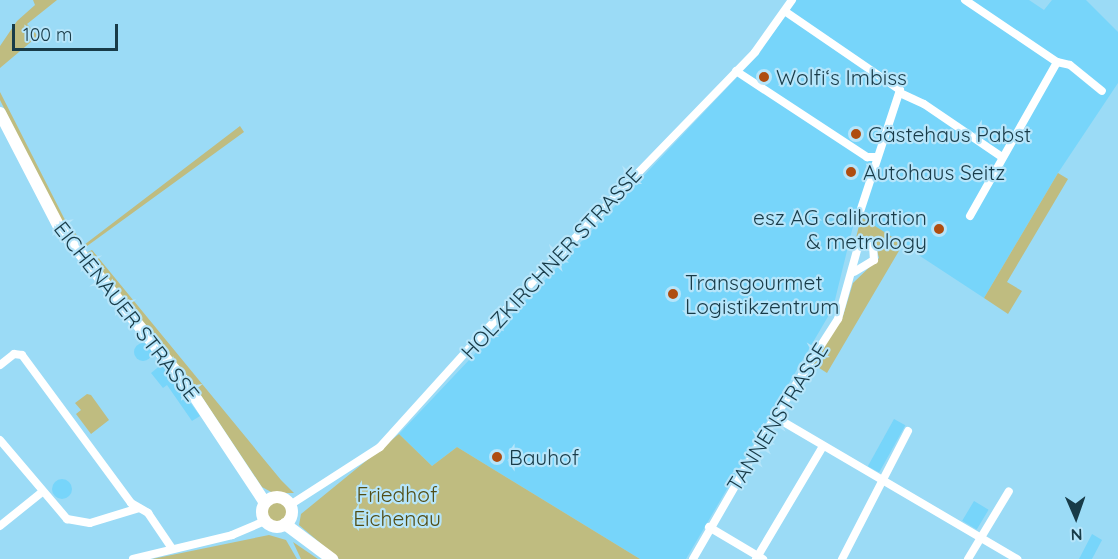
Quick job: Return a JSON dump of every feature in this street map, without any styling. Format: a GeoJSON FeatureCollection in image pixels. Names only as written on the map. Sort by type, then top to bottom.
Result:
{"type":"FeatureCollection","features":[{"type":"Feature","properties":{"kind":"main road","name":"EICHENAUER STRASSE"},"geometry":{"type":"LineString","coordinates":[[0,113],[59,227],[187,385],[265,502]]}},
{"type":"Feature","properties":{"kind":"main road"},"geometry":{"type":"LineString","coordinates":[[276,497],[290,506],[291,517],[285,524],[275,526],[265,521],[262,511],[265,502],[276,497]]}},
{"type":"Feature","properties":{"kind":"main road"},"geometry":{"type":"LineString","coordinates":[[285,524],[332,559]]}},
{"type":"Feature","properties":{"kind":"street","name":"HOLZKIRCHNER STRASSE"},"geometry":{"type":"LineString","coordinates":[[290,506],[380,447],[483,333],[736,71],[786,12],[792,0]]}},
{"type":"Feature","properties":{"kind":"street"},"geometry":{"type":"LineString","coordinates":[[965,0],[1057,62],[1070,65],[1102,90]]}},
{"type":"Feature","properties":{"kind":"street"},"geometry":{"type":"LineString","coordinates":[[786,12],[892,81],[900,93],[924,104],[1002,157]]}},
{"type":"Feature","properties":{"kind":"street"},"geometry":{"type":"LineString","coordinates":[[970,216],[1057,62]]}},
{"type":"Feature","properties":{"kind":"street"},"geometry":{"type":"LineString","coordinates":[[736,71],[867,157],[876,157]]}},
{"type":"Feature","properties":{"kind":"street"},"geometry":{"type":"LineString","coordinates":[[859,215],[876,157],[900,93]]}},
{"type":"Feature","properties":{"kind":"street","name":"TANNENSTRASSE"},"geometry":{"type":"LineString","coordinates":[[693,559],[775,417],[838,319],[854,272]]}},
{"type":"Feature","properties":{"kind":"street"},"geometry":{"type":"LineString","coordinates":[[0,365],[18,353],[131,503],[148,513],[171,547]]}},
{"type":"Feature","properties":{"kind":"street"},"geometry":{"type":"LineString","coordinates":[[775,417],[1017,559]]}},
{"type":"Feature","properties":{"kind":"street"},"geometry":{"type":"LineString","coordinates":[[842,559],[908,431]]}},
{"type":"Feature","properties":{"kind":"street"},"geometry":{"type":"LineString","coordinates":[[0,440],[42,492],[68,519],[82,524],[118,517],[139,508]]}},
{"type":"Feature","properties":{"kind":"street"},"geometry":{"type":"LineString","coordinates":[[710,527],[759,558],[823,446]]}},
{"type":"Feature","properties":{"kind":"street"},"geometry":{"type":"LineString","coordinates":[[968,559],[1009,491]]}},
{"type":"Feature","properties":{"kind":"street"},"geometry":{"type":"LineString","coordinates":[[0,526],[42,492]]}},
{"type":"Feature","properties":{"kind":"street"},"geometry":{"type":"LineString","coordinates":[[133,559],[171,547],[232,535],[265,521]]}},
{"type":"Feature","properties":{"kind":"shaded area"},"geometry":{"type":"Polygon","coordinates":[[[796,0],[1029,0],[1044,10],[1052,0],[1086,0],[1118,32],[1118,83],[1058,173],[984,298],[856,214],[833,308],[686,559],[640,559],[457,447],[432,466],[399,434],[759,54],[796,0]]]}},
{"type":"Feature","properties":{"kind":"shaded area"},"geometry":{"type":"Polygon","coordinates":[[[143,343],[149,346],[152,352],[149,358],[143,361],[137,358],[134,352],[137,346],[143,343]]]}},
{"type":"Feature","properties":{"kind":"shaded area"},"geometry":{"type":"Polygon","coordinates":[[[162,364],[200,416],[192,421],[167,385],[163,388],[151,373],[162,364]]]}},
{"type":"Feature","properties":{"kind":"shaded area"},"geometry":{"type":"Polygon","coordinates":[[[894,419],[905,425],[879,473],[868,466],[894,419]]]}},
{"type":"Feature","properties":{"kind":"shaded area"},"geometry":{"type":"Polygon","coordinates":[[[58,479],[66,479],[72,485],[72,493],[66,499],[58,499],[52,493],[52,485],[58,479]]]}},
{"type":"Feature","properties":{"kind":"shaded area"},"geometry":{"type":"Polygon","coordinates":[[[974,501],[989,510],[977,529],[962,521],[974,501]]]}},
{"type":"Feature","properties":{"kind":"shaded area"},"geometry":{"type":"Polygon","coordinates":[[[1092,534],[1102,540],[1092,559],[1079,559],[1092,534]]]}},
{"type":"Feature","properties":{"kind":"green space"},"geometry":{"type":"Polygon","coordinates":[[[33,0],[57,0],[27,24],[38,36],[0,68],[0,46],[17,21],[35,5],[33,0]]]}},
{"type":"Feature","properties":{"kind":"green space"},"geometry":{"type":"Polygon","coordinates":[[[0,92],[64,218],[84,245],[240,126],[244,132],[83,249],[56,213],[0,100],[0,92]]]}},
{"type":"Feature","properties":{"kind":"green space"},"geometry":{"type":"Polygon","coordinates":[[[1058,173],[1068,179],[1007,282],[1022,291],[1008,314],[984,298],[1058,173]]]}},
{"type":"Feature","properties":{"kind":"green space"},"geometry":{"type":"Polygon","coordinates":[[[861,217],[903,244],[827,373],[813,364],[843,316],[853,283],[879,258],[875,243],[866,239],[858,243],[856,238],[861,217]]]}},
{"type":"Feature","properties":{"kind":"green space"},"geometry":{"type":"Polygon","coordinates":[[[92,250],[294,493],[273,493],[262,487],[200,394],[86,253],[92,250]]]}},
{"type":"Feature","properties":{"kind":"green space"},"geometry":{"type":"Polygon","coordinates":[[[87,394],[91,395],[109,420],[91,434],[76,414],[81,410],[75,403],[87,394]]]}},
{"type":"Feature","properties":{"kind":"green space","name":"Friedhof Eichenau"},"geometry":{"type":"Polygon","coordinates":[[[399,434],[432,466],[457,447],[640,559],[339,559],[299,525],[301,514],[399,434]]]}},
{"type":"Feature","properties":{"kind":"green space"},"geometry":{"type":"Polygon","coordinates":[[[273,501],[281,501],[288,508],[288,516],[281,523],[273,523],[266,516],[266,508],[273,501]]]}},
{"type":"Feature","properties":{"kind":"green space"},"geometry":{"type":"Polygon","coordinates":[[[269,535],[286,540],[297,559],[152,559],[269,535]]]}},
{"type":"Feature","properties":{"kind":"green space"},"geometry":{"type":"Polygon","coordinates":[[[293,542],[318,559],[301,559],[293,542]]]}},
{"type":"Feature","properties":{"kind":"place","name":"Wolfi‘s Imbiss"},"geometry":{"type":"Point","coordinates":[764,77]}},
{"type":"Feature","properties":{"kind":"place","name":"Gästehaus Pabst"},"geometry":{"type":"Point","coordinates":[856,134]}},
{"type":"Feature","properties":{"kind":"place","name":"Autohaus Seitz"},"geometry":{"type":"Point","coordinates":[851,172]}},
{"type":"Feature","properties":{"kind":"place","name":"esz AG calibration & metrology"},"geometry":{"type":"Point","coordinates":[939,229]}},
{"type":"Feature","properties":{"kind":"place","name":"Transgourmet Logistikzentrum"},"geometry":{"type":"Point","coordinates":[673,294]}},
{"type":"Feature","properties":{"kind":"place","name":"Bauhof"},"geometry":{"type":"Point","coordinates":[497,457]}}]}
